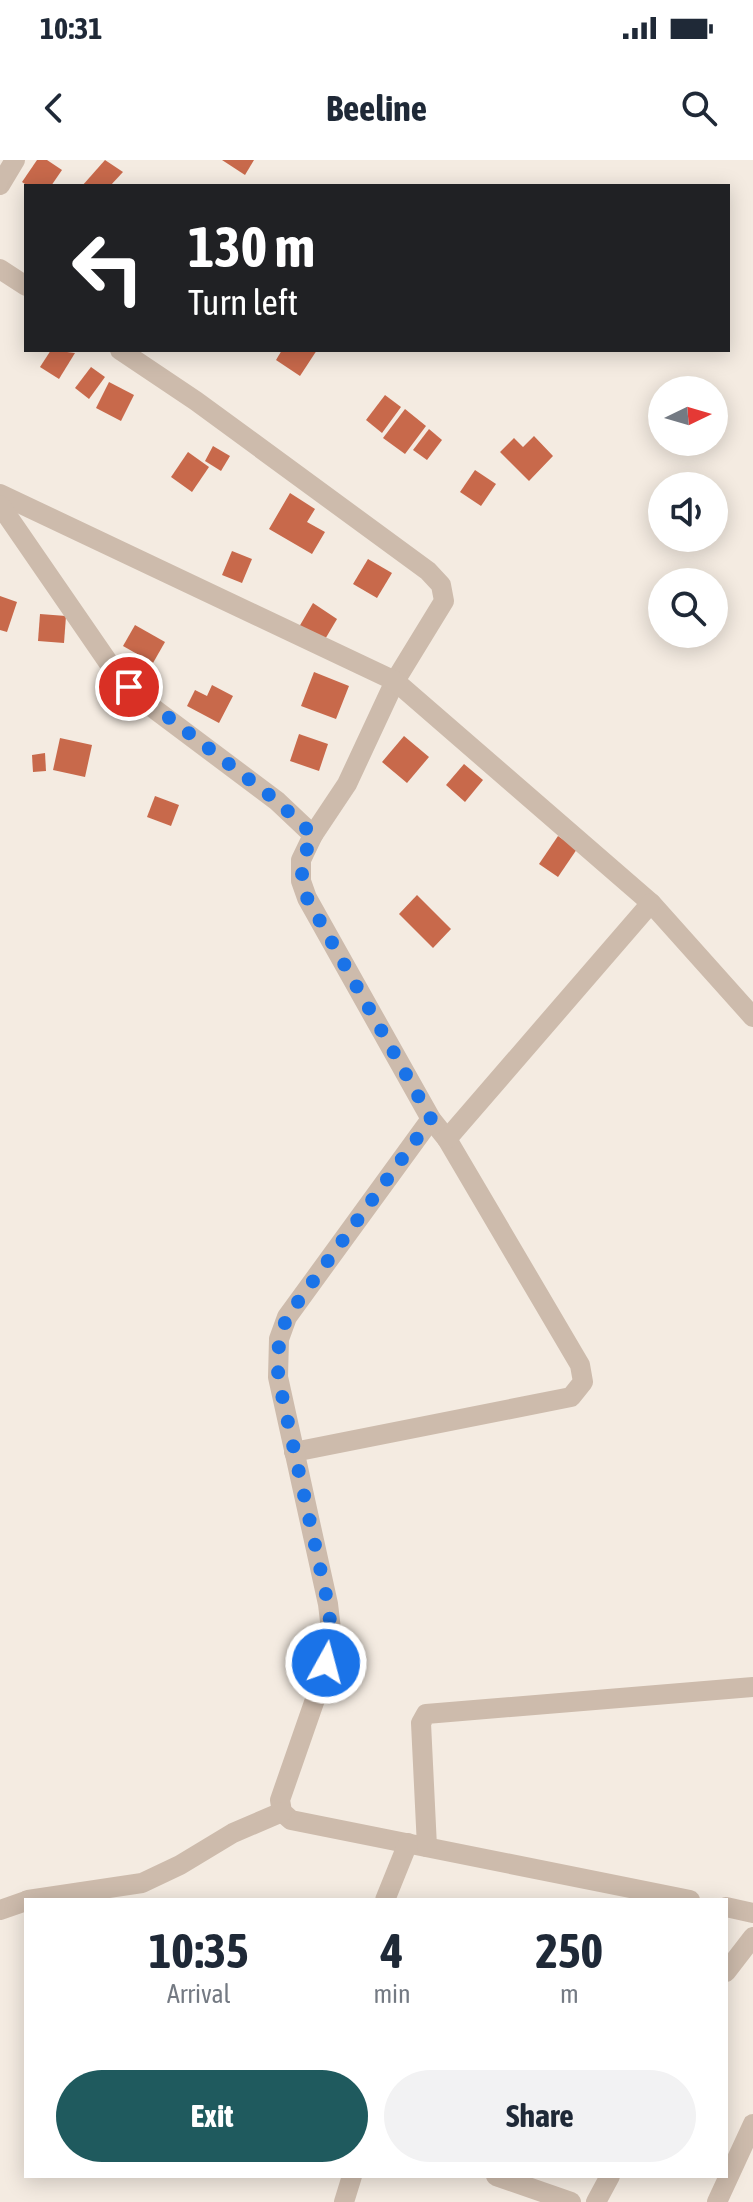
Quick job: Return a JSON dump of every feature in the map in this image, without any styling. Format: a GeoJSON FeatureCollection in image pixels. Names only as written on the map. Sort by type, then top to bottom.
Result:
{"type":"FeatureCollection","features":[{"type":"Feature","properties":{"kind":"street"},"geometry":{"type":"LineString","coordinates":[[0,185],[15,160]]}},
{"type":"Feature","properties":{"kind":"street"},"geometry":{"type":"LineString","coordinates":[[0,269],[24,285]]}},
{"type":"Feature","properties":{"kind":"street"},"geometry":{"type":"LineString","coordinates":[[123,352],[196,401],[428,571],[441,585],[444,601],[395,681],[347,784],[313,835],[301,860],[301,881],[307,898],[431,1119],[447,1139],[580,1365],[583,1382],[571,1397],[294,1452]]}},
{"type":"Feature","properties":{"kind":"street"},"geometry":{"type":"LineString","coordinates":[[0,494],[395,681],[651,903],[753,1017]]}},
{"type":"Feature","properties":{"kind":"street"},"geometry":{"type":"LineString","coordinates":[[0,505],[117,675],[141,699],[277,801],[313,835]]}},
{"type":"Feature","properties":{"kind":"street"},"geometry":{"type":"LineString","coordinates":[[447,1139],[651,903]]}},
{"type":"Feature","properties":{"kind":"street"},"geometry":{"type":"LineString","coordinates":[[431,1119],[287,1317],[279,1339],[278,1377],[328,1604],[332,1638],[319,1688],[280,1800],[282,1812],[291,1820],[680,1898]]}},
{"type":"Feature","properties":{"kind":"street"},"geometry":{"type":"LineString","coordinates":[[386,1898],[418,1845],[421,1723],[426,1714],[753,1687]]}},
{"type":"Feature","properties":{"kind":"street"},"geometry":{"type":"LineString","coordinates":[[41,1898],[142,1883],[180,1865],[233,1833],[282,1812]]}},
{"type":"Feature","properties":{"kind":"street"},"geometry":{"type":"LineString","coordinates":[[0,1910],[24,1901]]}},
{"type":"Feature","properties":{"kind":"street"},"geometry":{"type":"LineString","coordinates":[[728,1907],[753,1913]]}},
{"type":"Feature","properties":{"kind":"street"},"geometry":{"type":"LineString","coordinates":[[728,1969],[753,1937]]}},
{"type":"Feature","properties":{"kind":"street"},"geometry":{"type":"LineString","coordinates":[[717,2202],[753,2124]]}},
{"type":"Feature","properties":{"kind":"street"},"geometry":{"type":"LineString","coordinates":[[344,2202],[351,2178]]}},
{"type":"Feature","properties":{"kind":"street"},"geometry":{"type":"LineString","coordinates":[[502,2178],[571,2202]]}},
{"type":"Feature","properties":{"kind":"street"},"geometry":{"type":"LineString","coordinates":[[596,2202],[609,2178]]}},
{"type":"Feature","properties":{"kind":"building"},"geometry":{"type":"Polygon","coordinates":[[[37,160],[47,160],[62,170],[52,184],[22,182],[37,160]]]}},
{"type":"Feature","properties":{"kind":"building"},"geometry":{"type":"Polygon","coordinates":[[[105,160],[123,172],[112,184],[84,184],[105,160]]]}},
{"type":"Feature","properties":{"kind":"building"},"geometry":{"type":"Polygon","coordinates":[[[222,160],[254,160],[245,175],[222,160]]]}},
{"type":"Feature","properties":{"kind":"building"},"geometry":{"type":"Polygon","coordinates":[[[50,352],[75,353],[59,379],[40,367],[50,352]]]}},
{"type":"Feature","properties":{"kind":"building"},"geometry":{"type":"Polygon","coordinates":[[[281,352],[316,352],[300,376],[276,360],[281,352]]]}},
{"type":"Feature","properties":{"kind":"building"},"geometry":{"type":"Polygon","coordinates":[[[91,367],[105,377],[89,399],[75,388],[91,367]]]}},
{"type":"Feature","properties":{"kind":"building"},"geometry":{"type":"Polygon","coordinates":[[[109,382],[134,395],[121,421],[96,408],[109,382]]]}},
{"type":"Feature","properties":{"kind":"building"},"geometry":{"type":"Polygon","coordinates":[[[385,395],[401,407],[382,433],[366,420],[385,395]]]}},
{"type":"Feature","properties":{"kind":"building"},"geometry":{"type":"Polygon","coordinates":[[[405,409],[426,426],[405,454],[383,438],[405,409]]]}},
{"type":"Feature","properties":{"kind":"building"},"geometry":{"type":"Polygon","coordinates":[[[429,429],[442,440],[427,460],[413,450],[429,429]]]}},
{"type":"Feature","properties":{"kind":"building"},"geometry":{"type":"Polygon","coordinates":[[[534,436],[553,456],[529,481],[500,452],[514,438],[523,447],[534,436]]]}},
{"type":"Feature","properties":{"kind":"building"},"geometry":{"type":"Polygon","coordinates":[[[213,446],[230,456],[221,471],[205,461],[213,446]]]}},
{"type":"Feature","properties":{"kind":"building"},"geometry":{"type":"Polygon","coordinates":[[[188,452],[209,467],[192,492],[171,477],[188,452]]]}},
{"type":"Feature","properties":{"kind":"building"},"geometry":{"type":"Polygon","coordinates":[[[475,470],[496,484],[481,506],[460,492],[475,470]]]}},
{"type":"Feature","properties":{"kind":"building"},"geometry":{"type":"Polygon","coordinates":[[[290,493],[315,509],[307,522],[325,532],[312,554],[269,529],[290,493]]]}},
{"type":"Feature","properties":{"kind":"building"},"geometry":{"type":"Polygon","coordinates":[[[232,551],[252,559],[242,583],[222,575],[232,551]]]}},
{"type":"Feature","properties":{"kind":"building"},"geometry":{"type":"Polygon","coordinates":[[[368,559],[392,573],[377,598],[353,584],[368,559]]]}},
{"type":"Feature","properties":{"kind":"building"},"geometry":{"type":"Polygon","coordinates":[[[0,596],[17,602],[7,632],[0,630],[0,596]]]}},
{"type":"Feature","properties":{"kind":"building"},"geometry":{"type":"Polygon","coordinates":[[[313,603],[337,619],[324,641],[299,627],[313,603]]]}},
{"type":"Feature","properties":{"kind":"building"},"geometry":{"type":"Polygon","coordinates":[[[40,614],[66,616],[64,643],[38,641],[40,614]]]}},
{"type":"Feature","properties":{"kind":"building"},"geometry":{"type":"Polygon","coordinates":[[[135,625],[165,642],[153,663],[123,646],[135,625]]]}},
{"type":"Feature","properties":{"kind":"building"},"geometry":{"type":"Polygon","coordinates":[[[314,672],[349,686],[336,719],[301,706],[314,672]]]}},
{"type":"Feature","properties":{"kind":"building"},"geometry":{"type":"Polygon","coordinates":[[[212,685],[233,696],[219,723],[187,706],[195,690],[207,696],[212,685]]]}},
{"type":"Feature","properties":{"kind":"building"},"geometry":{"type":"Polygon","coordinates":[[[299,734],[328,744],[319,771],[290,761],[299,734]]]}},
{"type":"Feature","properties":{"kind":"building"},"geometry":{"type":"Polygon","coordinates":[[[404,736],[429,757],[407,783],[382,762],[404,736]]]}},
{"type":"Feature","properties":{"kind":"building"},"geometry":{"type":"Polygon","coordinates":[[[60,738],[92,745],[85,777],[53,770],[60,738]]]}},
{"type":"Feature","properties":{"kind":"building"},"geometry":{"type":"Polygon","coordinates":[[[45,753],[46,771],[33,772],[32,755],[45,753]]]}},
{"type":"Feature","properties":{"kind":"building"},"geometry":{"type":"Polygon","coordinates":[[[464,764],[483,780],[465,802],[446,785],[464,764]]]}},
{"type":"Feature","properties":{"kind":"building"},"geometry":{"type":"Polygon","coordinates":[[[155,796],[179,805],[171,826],[147,817],[155,796]]]}},
{"type":"Feature","properties":{"kind":"building"},"geometry":{"type":"Polygon","coordinates":[[[558,836],[577,849],[558,877],[539,864],[558,836]]]}},
{"type":"Feature","properties":{"kind":"building"},"geometry":{"type":"Polygon","coordinates":[[[417,895],[451,929],[433,948],[399,914],[417,895]]]}},
{"type":"Feature","properties":{"kind":"route"},"geometry":{"type":"LineString","coordinates":[[129,687],[277,801],[313,835],[301,860],[301,881],[307,898],[431,1119],[287,1317],[279,1339],[278,1377],[328,1604],[332,1638],[326,1663]]}}]}
